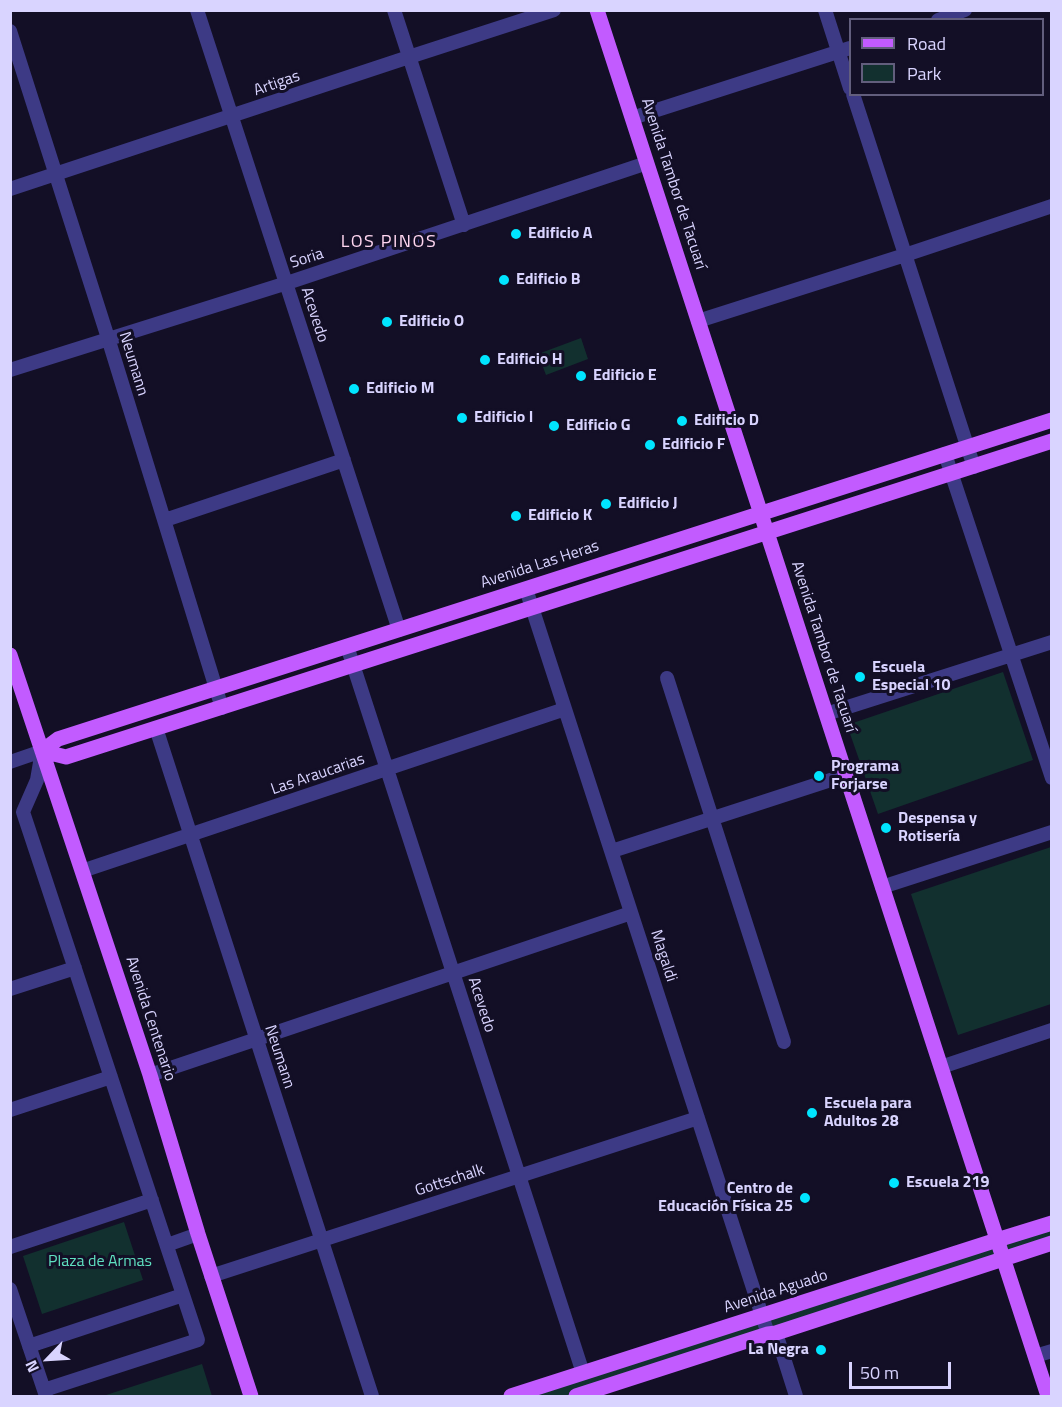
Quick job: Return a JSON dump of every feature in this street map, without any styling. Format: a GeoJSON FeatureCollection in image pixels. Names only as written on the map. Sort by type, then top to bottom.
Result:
{"type":"FeatureCollection","features":[{"type":"Feature","properties":{"kind":"main road","name":"Avenida Tambor de Tacuarí"},"geometry":{"type":"LineString","coordinates":[[597,10],[1048,1396]]}},
{"type":"Feature","properties":{"kind":"main road","name":"Avenida Las Heras"},"geometry":{"type":"LineString","coordinates":[[42,751],[58,739],[1052,420]]}},
{"type":"Feature","properties":{"kind":"main road","name":"Avenida Las Heras"},"geometry":{"type":"LineString","coordinates":[[42,751],[66,757],[1052,441]]}},
{"type":"Feature","properties":{"kind":"main road","name":"Avenida Centenario"},"geometry":{"type":"LineString","coordinates":[[10,655],[150,1075],[211,1276],[251,1396]]}},
{"type":"Feature","properties":{"kind":"main road","name":"Avenida Aguado"},"geometry":{"type":"LineString","coordinates":[[511,1396],[546,1391],[583,1373],[1052,1223]]}},
{"type":"Feature","properties":{"kind":"main road"},"geometry":{"type":"LineString","coordinates":[[576,1396],[1052,1243]]}},
{"type":"Feature","properties":{"kind":"street","name":"Acevedo"},"geometry":{"type":"LineString","coordinates":[[197,10],[399,630]]}},
{"type":"Feature","properties":{"kind":"street"},"geometry":{"type":"LineString","coordinates":[[394,10],[464,225]]}},
{"type":"Feature","properties":{"kind":"street","name":"Artigas"},"geometry":{"type":"LineString","coordinates":[[10,189],[554,10]]}},
{"type":"Feature","properties":{"kind":"street"},"geometry":{"type":"LineString","coordinates":[[825,10],[845,50],[849,80]]}},
{"type":"Feature","properties":{"kind":"street"},"geometry":{"type":"LineString","coordinates":[[943,18],[965,10]]}},
{"type":"Feature","properties":{"kind":"street","name":"Neumann"},"geometry":{"type":"LineString","coordinates":[[10,31],[222,708]]}},
{"type":"Feature","properties":{"kind":"street"},"geometry":{"type":"LineString","coordinates":[[632,118],[845,50]]}},
{"type":"Feature","properties":{"kind":"street"},"geometry":{"type":"LineString","coordinates":[[854,96],[974,466]]}},
{"type":"Feature","properties":{"kind":"street","name":"Soria"},"geometry":{"type":"LineString","coordinates":[[10,370],[286,283],[647,163]]}},
{"type":"Feature","properties":{"kind":"street"},"geometry":{"type":"LineString","coordinates":[[698,321],[1052,206]]}},
{"type":"Feature","properties":{"kind":"street"},"geometry":{"type":"LineString","coordinates":[[945,454],[1052,778]]}},
{"type":"Feature","properties":{"kind":"street"},"geometry":{"type":"LineString","coordinates":[[165,520],[344,460]]}},
{"type":"Feature","properties":{"kind":"street","name":"Magaldi"},"geometry":{"type":"LineString","coordinates":[[526,589],[762,1316],[772,1334],[796,1396]]}},
{"type":"Feature","properties":{"kind":"street"},"geometry":{"type":"LineString","coordinates":[[826,714],[1052,642]]}},
{"type":"Feature","properties":{"kind":"street","name":"Acevedo"},"geometry":{"type":"LineString","coordinates":[[347,646],[583,1373]]}},
{"type":"Feature","properties":{"kind":"street"},"geometry":{"type":"LineString","coordinates":[[667,678],[784,1042]]}},
{"type":"Feature","properties":{"kind":"street","name":"Las Araucarias"},"geometry":{"type":"LineString","coordinates":[[82,871],[566,709]]}},
{"type":"Feature","properties":{"kind":"street","name":"Neumann"},"geometry":{"type":"LineString","coordinates":[[156,728],[372,1396]]}},
{"type":"Feature","properties":{"kind":"street"},"geometry":{"type":"LineString","coordinates":[[10,1289],[45,1393],[198,1340],[23,812],[37,780],[42,751]]}},
{"type":"Feature","properties":{"kind":"street","name":"Avenida Las Heras"},"geometry":{"type":"LineString","coordinates":[[10,762],[42,751]]}},
{"type":"Feature","properties":{"kind":"street"},"geometry":{"type":"LineString","coordinates":[[612,851],[846,775]]}},
{"type":"Feature","properties":{"kind":"street"},"geometry":{"type":"LineString","coordinates":[[882,887],[1052,832]]}},
{"type":"Feature","properties":{"kind":"street"},"geometry":{"type":"LineString","coordinates":[[150,1075],[632,913]]}},
{"type":"Feature","properties":{"kind":"street"},"geometry":{"type":"LineString","coordinates":[[10,989],[75,968]]}},
{"type":"Feature","properties":{"kind":"street"},"geometry":{"type":"LineString","coordinates":[[941,1067],[1052,1030]]}},
{"type":"Feature","properties":{"kind":"street"},"geometry":{"type":"LineString","coordinates":[[10,1110],[111,1077]]}},
{"type":"Feature","properties":{"kind":"street","name":"Gottschalk"},"geometry":{"type":"LineString","coordinates":[[211,1276],[698,1118]]}},
{"type":"Feature","properties":{"kind":"street"},"geometry":{"type":"LineString","coordinates":[[10,1247],[152,1200]]}},
{"type":"Feature","properties":{"kind":"street"},"geometry":{"type":"LineString","coordinates":[[167,1245],[198,1234]]}},
{"type":"Feature","properties":{"kind":"street"},"geometry":{"type":"LineString","coordinates":[[29,1346],[183,1295]]}},
{"type":"Feature","properties":{"kind":"street"},"geometry":{"type":"LineString","coordinates":[[1035,1356],[1052,1351]]}},
{"type":"Feature","properties":{"kind":"green space"},"geometry":{"type":"Polygon","coordinates":[[[581,338],[588,359],[546,375],[538,354],[581,338]]]}},
{"type":"Feature","properties":{"kind":"green space"},"geometry":{"type":"Polygon","coordinates":[[[1003,672],[1033,760],[878,814],[847,725],[1003,672]]]}},
{"type":"Feature","properties":{"kind":"green space"},"geometry":{"type":"Polygon","coordinates":[[[1051,847],[1051,1004],[958,1035],[911,894],[1051,847]]]}},
{"type":"Feature","properties":{"kind":"green space","name":"Plaza de Armas"},"geometry":{"type":"Polygon","coordinates":[[[124,1222],[143,1280],[42,1314],[23,1256],[124,1222]]]}},
{"type":"Feature","properties":{"kind":"green space"},"geometry":{"type":"Polygon","coordinates":[[[1051,1227],[1051,1243],[572,1396],[526,1396],[1051,1227]]]}},
{"type":"Feature","properties":{"kind":"green space"},"geometry":{"type":"Polygon","coordinates":[[[202,1364],[212,1396],[103,1396],[202,1364]]]}},
{"type":"Feature","properties":{"kind":"place","name":"Edificio A"},"geometry":{"type":"Point","coordinates":[516,234]}},
{"type":"Feature","properties":{"kind":"place","name":"Edificio B"},"geometry":{"type":"Point","coordinates":[504,280]}},
{"type":"Feature","properties":{"kind":"place","name":"Edificio O"},"geometry":{"type":"Point","coordinates":[387,322]}},
{"type":"Feature","properties":{"kind":"place","name":"Edificio H"},"geometry":{"type":"Point","coordinates":[485,360]}},
{"type":"Feature","properties":{"kind":"place","name":"Edificio E"},"geometry":{"type":"Point","coordinates":[581,376]}},
{"type":"Feature","properties":{"kind":"place","name":"Edificio M"},"geometry":{"type":"Point","coordinates":[354,389]}},
{"type":"Feature","properties":{"kind":"place","name":"Edificio I"},"geometry":{"type":"Point","coordinates":[462,418]}},
{"type":"Feature","properties":{"kind":"place","name":"Edificio D"},"geometry":{"type":"Point","coordinates":[682,421]}},
{"type":"Feature","properties":{"kind":"place","name":"Edificio G"},"geometry":{"type":"Point","coordinates":[554,426]}},
{"type":"Feature","properties":{"kind":"place","name":"Edificio F"},"geometry":{"type":"Point","coordinates":[650,445]}},
{"type":"Feature","properties":{"kind":"place","name":"Edificio J"},"geometry":{"type":"Point","coordinates":[606,504]}},
{"type":"Feature","properties":{"kind":"place","name":"Edificio K"},"geometry":{"type":"Point","coordinates":[516,516]}},
{"type":"Feature","properties":{"kind":"place","name":"Escuela Especial 10"},"geometry":{"type":"Point","coordinates":[860,677]}},
{"type":"Feature","properties":{"kind":"place","name":"Programa Forjarse"},"geometry":{"type":"Point","coordinates":[819,776]}},
{"type":"Feature","properties":{"kind":"place","name":"Despensa y Rotisería"},"geometry":{"type":"Point","coordinates":[886,828]}},
{"type":"Feature","properties":{"kind":"place","name":"Escuela para Adultos 28"},"geometry":{"type":"Point","coordinates":[812,1113]}},
{"type":"Feature","properties":{"kind":"place","name":"Escuela 219"},"geometry":{"type":"Point","coordinates":[894,1183]}},
{"type":"Feature","properties":{"kind":"place","name":"Centro de Educación Física 25"},"geometry":{"type":"Point","coordinates":[805,1198]}},
{"type":"Feature","properties":{"kind":"place","name":"La Negra"},"geometry":{"type":"Point","coordinates":[821,1350]}},
{"type":"Feature","properties":{"kind":"district","name":"LOS PINOS"},"geometry":{"type":"Point","coordinates":[389,243]}}]}
